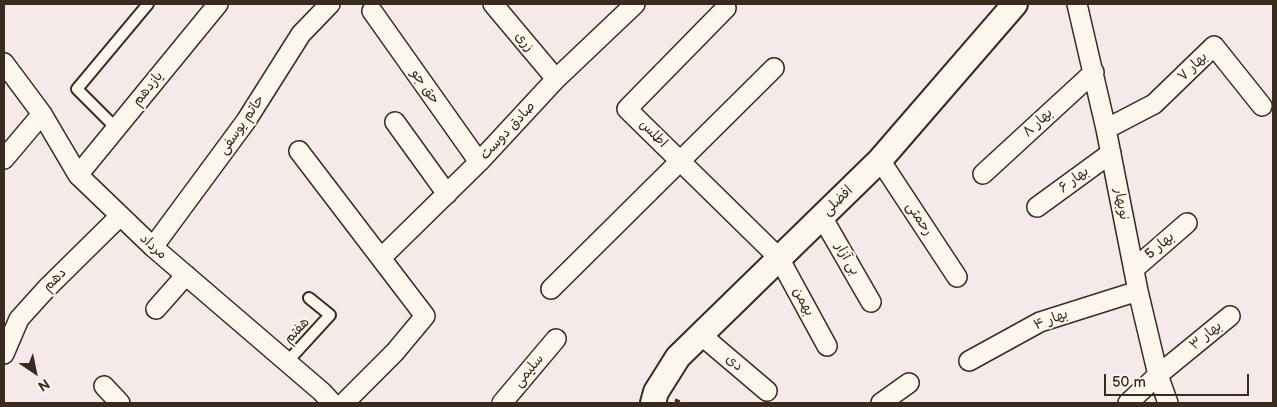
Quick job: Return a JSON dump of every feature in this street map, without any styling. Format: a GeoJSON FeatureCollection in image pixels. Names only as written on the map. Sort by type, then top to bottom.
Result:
{"type":"FeatureCollection","features":[{"type":"Feature","properties":{"kind":"street","name":"یازدهم"},"geometry":{"type":"LineString","coordinates":[[78,175],[218,4]]}},
{"type":"Feature","properties":{"kind":"street","name":"حاتم یوسفی"},"geometry":{"type":"LineString","coordinates":[[153,248],[246,121],[301,34],[330,4]]}},
{"type":"Feature","properties":{"kind":"street","name":"زری"},"geometry":{"type":"LineString","coordinates":[[493,4],[556,79]]}},
{"type":"Feature","properties":{"kind":"street","name":"صادق دوست"},"geometry":{"type":"LineString","coordinates":[[381,258],[479,162],[556,79],[635,4]]}},
{"type":"Feature","properties":{"kind":"street","name":"افضلی"},"geometry":{"type":"LineString","coordinates":[[654,397],[678,357],[880,160],[1015,4]]}},
{"type":"Feature","properties":{"kind":"street","name":"نوبهار"},"geometry":{"type":"LineString","coordinates":[[1076,4],[1094,72],[1138,291],[1158,375],[1168,403]]}},
{"type":"Feature","properties":{"kind":"street","name":"اطلس"},"geometry":{"type":"LineString","coordinates":[[726,8],[627,109],[779,258]]}},
{"type":"Feature","properties":{"kind":"street","name":"حق جو"},"geometry":{"type":"LineString","coordinates":[[372,11],[479,162]]}},
{"type":"Feature","properties":{"kind":"street","name":"بهار ۷"},"geometry":{"type":"LineString","coordinates":[[1106,129],[1154,104],[1214,46],[1262,106]]}},
{"type":"Feature","properties":{"kind":"street"},"geometry":{"type":"LineString","coordinates":[[551,289],[679,160],[774,68]]}},
{"type":"Feature","properties":{"kind":"street","name":"مرداد"},"geometry":{"type":"LineString","coordinates":[[6,71],[42,114],[78,175],[153,248],[287,362],[321,400]]}},
{"type":"Feature","properties":{"kind":"street","name":"بهار ۸"},"geometry":{"type":"LineString","coordinates":[[983,174],[1094,72]]}},
{"type":"Feature","properties":{"kind":"street"},"geometry":{"type":"LineString","coordinates":[[4,159],[42,114]]}},
{"type":"Feature","properties":{"kind":"street"},"geometry":{"type":"LineString","coordinates":[[395,122],[446,194]]}},
{"type":"Feature","properties":{"kind":"street"},"geometry":{"type":"LineString","coordinates":[[298,151],[425,316],[395,352],[344,403]]}},
{"type":"Feature","properties":{"kind":"street","name":"بهار ۶"},"geometry":{"type":"LineString","coordinates":[[1038,207],[1111,153]]}},
{"type":"Feature","properties":{"kind":"street","name":"رحمتی"},"geometry":{"type":"LineString","coordinates":[[880,160],[957,278]]}},
{"type":"Feature","properties":{"kind":"street","name":"دهم"},"geometry":{"type":"LineString","coordinates":[[4,354],[19,320],[47,288],[120,216]]}},
{"type":"Feature","properties":{"kind":"street","name":"بی آزار"},"geometry":{"type":"LineString","coordinates":[[822,217],[871,302]]}},
{"type":"Feature","properties":{"kind":"street","name":"بهار 5"},"geometry":{"type":"LineString","coordinates":[[1134,268],[1187,223]]}},
{"type":"Feature","properties":{"kind":"street","name":"بهمن"},"geometry":{"type":"LineString","coordinates":[[779,258],[826,346]]}},
{"type":"Feature","properties":{"kind":"street"},"geometry":{"type":"LineString","coordinates":[[156,310],[186,275]]}},
{"type":"Feature","properties":{"kind":"street","name":"بهار ۴"},"geometry":{"type":"LineString","coordinates":[[968,362],[1040,322],[1138,291]]}},
{"type":"Feature","properties":{"kind":"street","name":"بهار ۳"},"geometry":{"type":"LineString","coordinates":[[1128,403],[1158,375],[1230,316]]}},
{"type":"Feature","properties":{"kind":"street","name":"دی"},"geometry":{"type":"LineString","coordinates":[[701,335],[767,391]]}},
{"type":"Feature","properties":{"kind":"street","name":"سلیمی"},"geometry":{"type":"LineString","coordinates":[[502,403],[556,339]]}},
{"type":"Feature","properties":{"kind":"street"},"geometry":{"type":"LineString","coordinates":[[881,403],[909,383]]}},
{"type":"Feature","properties":{"kind":"street"},"geometry":{"type":"LineString","coordinates":[[104,386],[120,403]]}},
{"type":"Feature","properties":{"kind":"lane"},"geometry":{"type":"LineString","coordinates":[[116,128],[77,89],[148,4]]}},
{"type":"Feature","properties":{"kind":"lane","name":"هفتم"},"geometry":{"type":"LineString","coordinates":[[287,362],[330,315],[309,298]]}}]}
